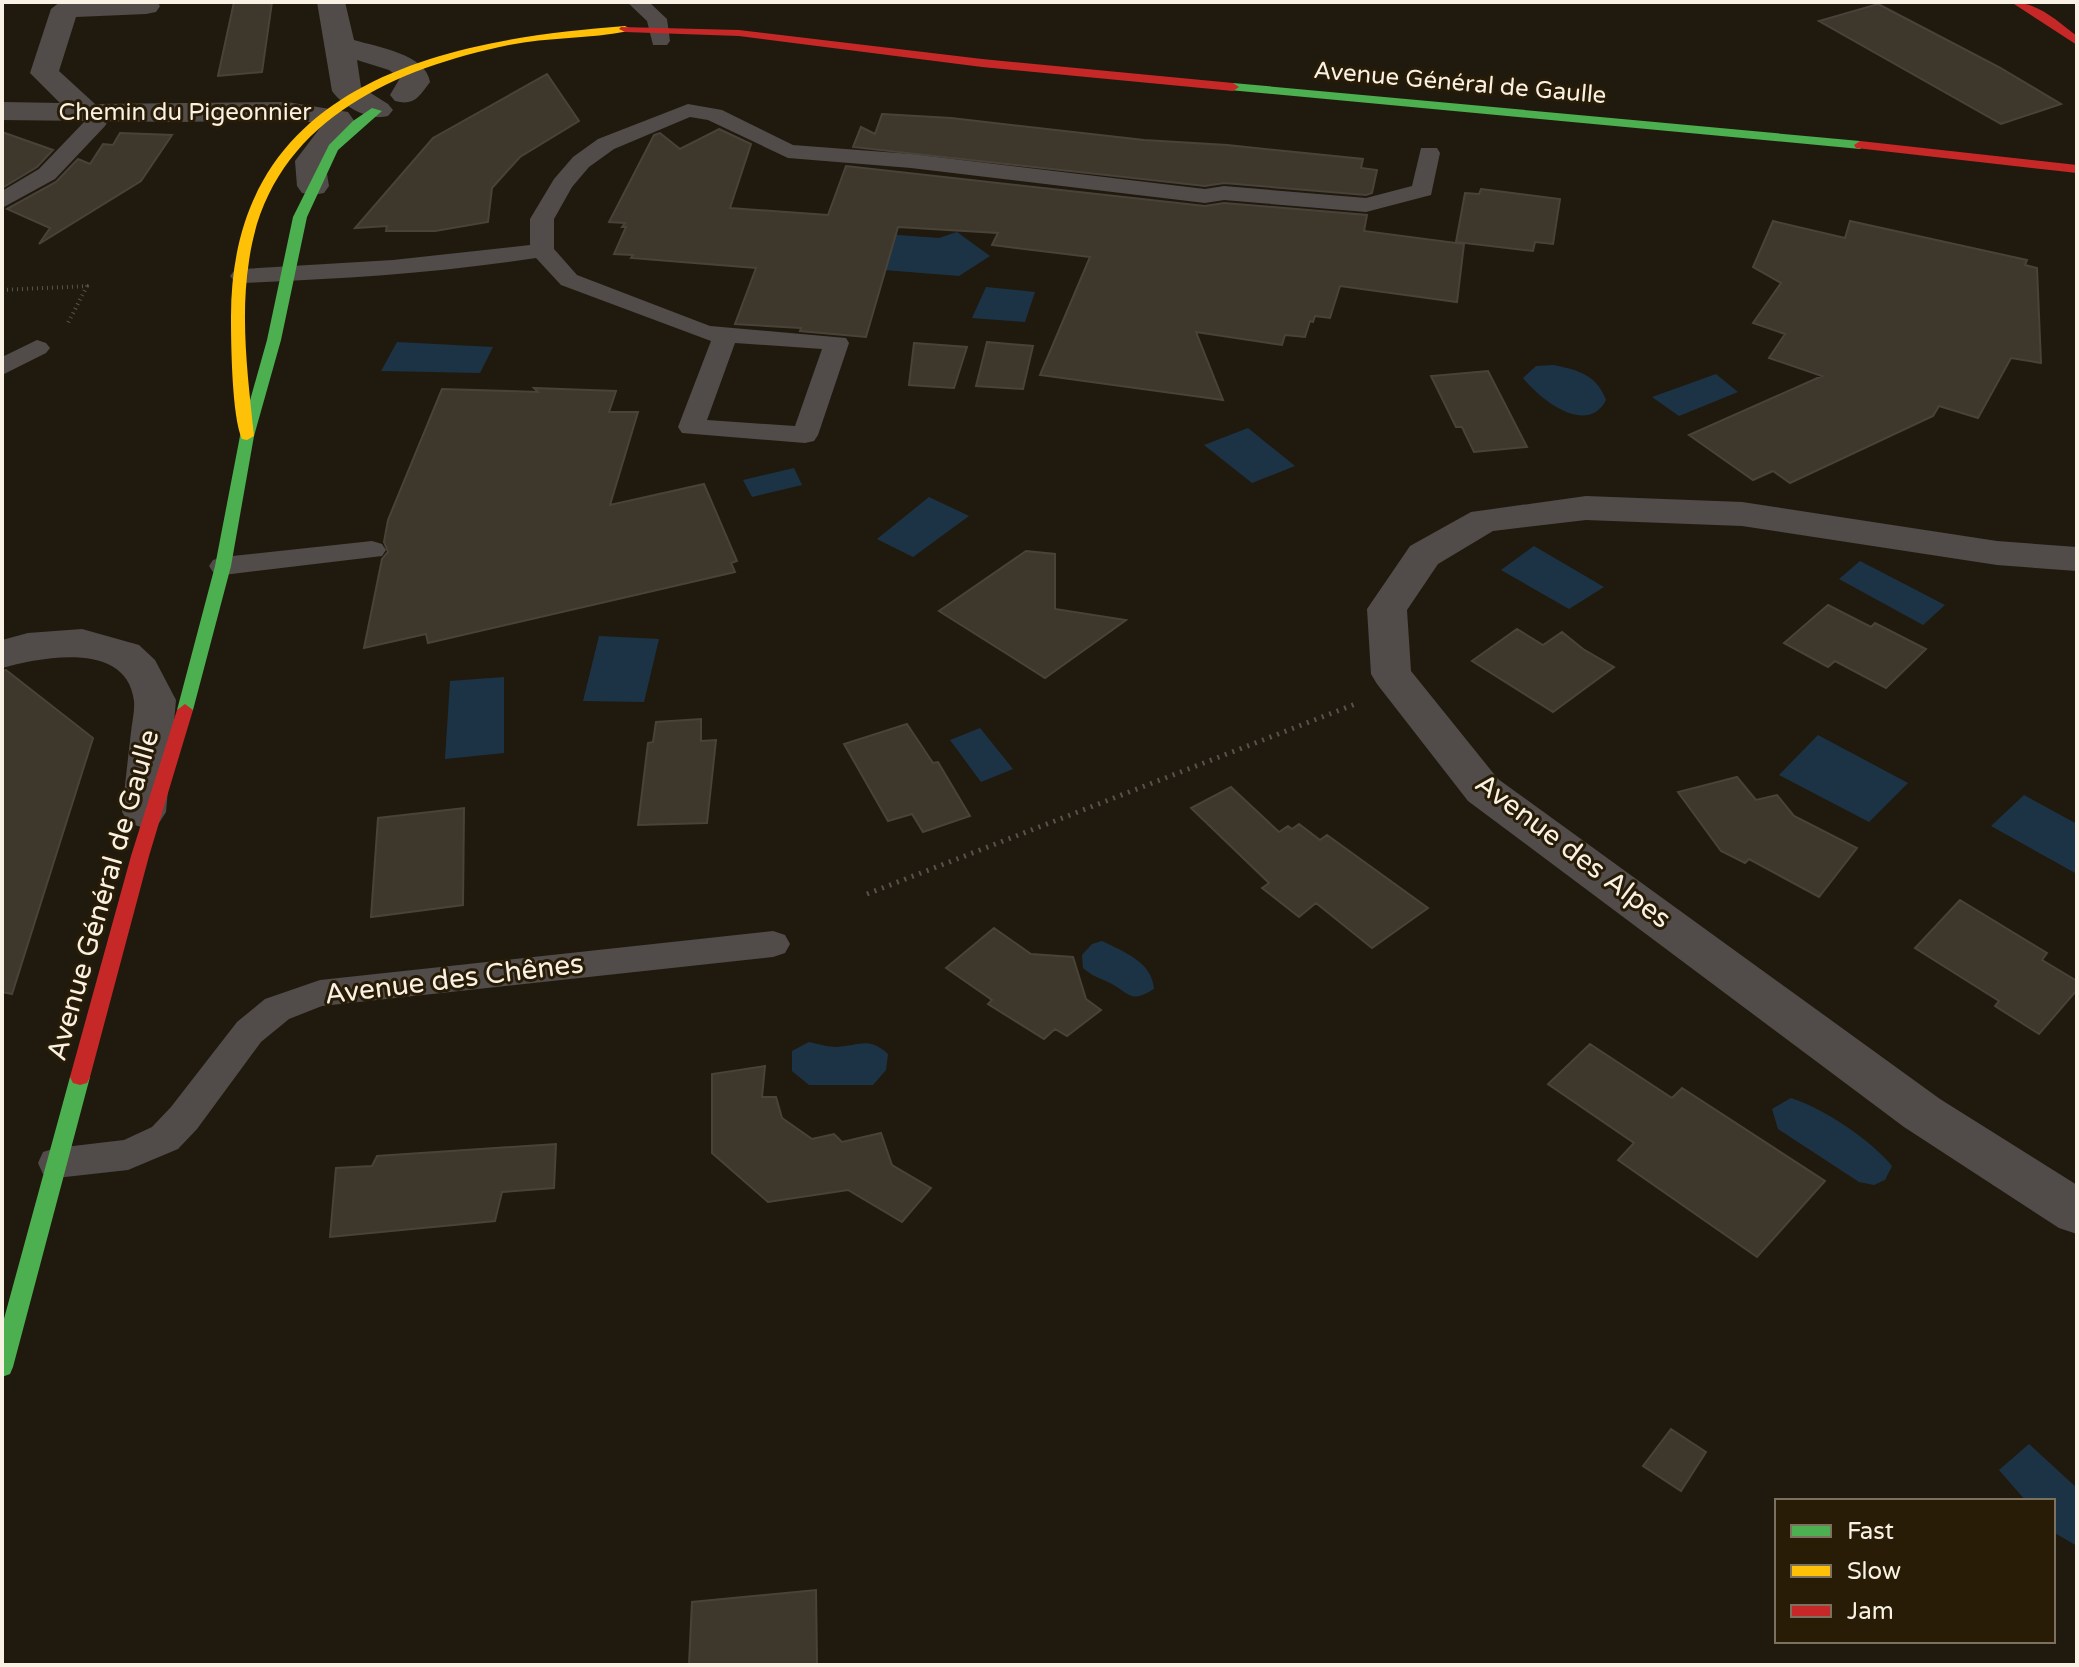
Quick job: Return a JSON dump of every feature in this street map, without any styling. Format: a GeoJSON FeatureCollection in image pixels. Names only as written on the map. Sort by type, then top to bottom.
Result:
{"type":"FeatureCollection","features":[{"type":"Feature","properties":{"kind":"main road"},"geometry":{"type":"LineString","coordinates":[[2017,2],[2039,13],[2076,40]]}},
{"type":"Feature","properties":{"kind":"main road","name":"Avenue Général de Gaulle"},"geometry":{"type":"LineString","coordinates":[[468,71],[544,52],[659,34]]}},
{"type":"Feature","properties":{"kind":"main road","name":"Avenue Général de Gaulle"},"geometry":{"type":"LineString","coordinates":[[247,436],[237,343],[244,243],[269,178],[283,154],[304,132],[327,115],[415,83],[458,54],[536,37],[659,34],[856,48],[1112,77],[1742,132],[2071,166]]}},
{"type":"Feature","properties":{"kind":"main road","name":"Avenue Général de Gaulle"},"geometry":{"type":"LineString","coordinates":[[2,1367],[140,856],[192,687],[223,566],[247,436],[290,274],[300,217],[333,148],[357,124],[367,103],[415,83]]}},
{"type":"Feature","properties":{"kind":"street"},"geometry":{"type":"LineString","coordinates":[[331,2],[347,91],[367,103]]}},
{"type":"Feature","properties":{"kind":"street"},"geometry":{"type":"LineString","coordinates":[[87,112],[44,73],[62,5],[146,6]]}},
{"type":"Feature","properties":{"kind":"street"},"geometry":{"type":"LineString","coordinates":[[341,45],[399,64],[415,83]]}},
{"type":"Feature","properties":{"kind":"street","name":"Chemin du Pigeonnier"},"geometry":{"type":"LineString","coordinates":[[2,111],[214,113],[292,108],[327,115],[340,122],[310,161],[313,186]]}},
{"type":"Feature","properties":{"kind":"street","name":"Avenue des Alpes"},"geometry":{"type":"LineString","coordinates":[[2077,559],[1997,553],[1742,514],[1586,508],[1484,520],[1424,555],[1387,609],[1391,674],[1483,790],[1922,1113],[2077,1212]]}},
{"type":"Feature","properties":{"kind":"street"},"geometry":{"type":"LineString","coordinates":[[2,654],[28,647],[82,642],[125,655],[141,670],[155,700],[140,856]]}},
{"type":"Feature","properties":{"kind":"lane"},"geometry":{"type":"LineString","coordinates":[[637,2],[657,19],[659,34]]}},
{"type":"Feature","properties":{"kind":"lane"},"geometry":{"type":"LineString","coordinates":[[726,334],[691,427],[805,435],[837,343],[726,334],[706,333],[569,280],[542,250],[542,219],[562,184],[581,162],[606,144],[688,110],[714,115],[788,151],[911,161],[1205,196],[1224,193],[1366,205],[1423,190],[1429,153]]}},
{"type":"Feature","properties":{"kind":"lane"},"geometry":{"type":"LineString","coordinates":[[2,201],[47,174],[97,121],[87,112]]}},
{"type":"Feature","properties":{"kind":"lane"},"geometry":{"type":"LineString","coordinates":[[242,276],[479,260],[542,250]]}},
{"type":"Feature","properties":{"kind":"lane"},"geometry":{"type":"LineString","coordinates":[[2,367],[37,348]]}},
{"type":"Feature","properties":{"kind":"lane"},"geometry":{"type":"LineString","coordinates":[[223,566],[372,550]]}},
{"type":"Feature","properties":{"kind":"lane","name":"Avenue des Chênes"},"geometry":{"type":"LineString","coordinates":[[56,1163],[128,1155],[165,1138],[249,1032],[277,1009],[320,993],[773,944]]}},
{"type":"Feature","properties":{"kind":"path"},"geometry":{"type":"LineString","coordinates":[[2,290],[87,286],[64,332],[37,348]]}},
{"type":"Feature","properties":{"kind":"path"},"geometry":{"type":"LineString","coordinates":[[867,894],[1370,699]]}},
{"type":"Feature","properties":{"kind":"water"},"geometry":{"type":"Polygon","coordinates":[[[857,232],[939,238],[957,232],[990,256],[959,276],[846,267],[857,232]]]}},
{"type":"Feature","properties":{"kind":"water"},"geometry":{"type":"Polygon","coordinates":[[[986,287],[1035,292],[1025,322],[972,318],[986,287]]]}},
{"type":"Feature","properties":{"kind":"water"},"geometry":{"type":"Polygon","coordinates":[[[397,342],[493,347],[480,373],[381,371],[397,342]]]}},
{"type":"Feature","properties":{"kind":"water"},"geometry":{"type":"Polygon","coordinates":[[[1554,365],[1592,379],[1606,400],[1598,411],[1576,415],[1564,411],[1540,396],[1523,378],[1536,366],[1554,365]]]}},
{"type":"Feature","properties":{"kind":"water"},"geometry":{"type":"Polygon","coordinates":[[[1716,374],[1738,392],[1679,416],[1652,397],[1716,374]]]}},
{"type":"Feature","properties":{"kind":"water"},"geometry":{"type":"Polygon","coordinates":[[[1248,428],[1295,466],[1252,483],[1204,445],[1248,428]]]}},
{"type":"Feature","properties":{"kind":"water"},"geometry":{"type":"Polygon","coordinates":[[[794,468],[802,485],[752,497],[743,480],[794,468]]]}},
{"type":"Feature","properties":{"kind":"water"},"geometry":{"type":"Polygon","coordinates":[[[929,497],[969,516],[913,557],[877,539],[929,497]]]}},
{"type":"Feature","properties":{"kind":"water"},"geometry":{"type":"Polygon","coordinates":[[[1534,546],[1604,587],[1569,609],[1501,570],[1534,546]]]}},
{"type":"Feature","properties":{"kind":"water"},"geometry":{"type":"Polygon","coordinates":[[[1860,561],[1945,605],[1923,625],[1839,579],[1860,561]]]}},
{"type":"Feature","properties":{"kind":"water"},"geometry":{"type":"Polygon","coordinates":[[[599,636],[659,639],[644,702],[583,701],[599,636]]]}},
{"type":"Feature","properties":{"kind":"water"},"geometry":{"type":"Polygon","coordinates":[[[504,677],[504,753],[445,759],[450,681],[504,677]]]}},
{"type":"Feature","properties":{"kind":"water"},"geometry":{"type":"Polygon","coordinates":[[[980,728],[1013,769],[981,782],[950,740],[980,728]]]}},
{"type":"Feature","properties":{"kind":"water"},"geometry":{"type":"Polygon","coordinates":[[[1818,735],[1908,783],[1869,822],[1779,775],[1818,735]]]}},
{"type":"Feature","properties":{"kind":"water"},"geometry":{"type":"Polygon","coordinates":[[[2024,795],[2077,824],[2077,874],[1991,826],[2024,795]]]}},
{"type":"Feature","properties":{"kind":"water"},"geometry":{"type":"Polygon","coordinates":[[[1102,941],[1142,965],[1154,989],[1140,996],[1132,996],[1083,968],[1082,955],[1092,944],[1102,941]]]}},
{"type":"Feature","properties":{"kind":"water"},"geometry":{"type":"Polygon","coordinates":[[[809,1042],[833,1047],[864,1043],[875,1045],[888,1054],[886,1070],[873,1085],[809,1085],[792,1071],[792,1051],[809,1042]]]}},
{"type":"Feature","properties":{"kind":"water"},"geometry":{"type":"Polygon","coordinates":[[[1791,1098],[1831,1117],[1872,1146],[1892,1166],[1885,1180],[1874,1185],[1859,1182],[1778,1129],[1772,1109],[1791,1098]]]}},
{"type":"Feature","properties":{"kind":"water"},"geometry":{"type":"Polygon","coordinates":[[[2029,1444],[2077,1488],[2077,1546],[2055,1533],[2055,1499],[2024,1499],[1999,1470],[2029,1444]]]}},
{"type":"Feature","properties":{"kind":"building"},"geometry":{"type":"Polygon","coordinates":[[[234,2],[272,2],[262,72],[218,76],[234,2]]]}},
{"type":"Feature","properties":{"kind":"building"},"geometry":{"type":"Polygon","coordinates":[[[1878,4],[1999,67],[2061,104],[2001,124],[1819,21],[1878,4]]]}},
{"type":"Feature","properties":{"kind":"building"},"geometry":{"type":"Polygon","coordinates":[[[547,74],[579,121],[520,157],[492,188],[488,222],[435,231],[386,231],[387,226],[355,228],[433,138],[547,74]]]}},
{"type":"Feature","properties":{"kind":"building"},"geometry":{"type":"Polygon","coordinates":[[[882,114],[951,118],[1144,140],[1363,159],[1361,168],[1377,170],[1372,193],[1366,195],[1224,183],[1205,186],[853,147],[861,127],[875,134],[882,114]]]}},
{"type":"Feature","properties":{"kind":"building"},"geometry":{"type":"Polygon","coordinates":[[[719,129],[751,144],[730,208],[828,215],[846,166],[1205,206],[1224,203],[1367,215],[1364,231],[1464,244],[1457,302],[1340,286],[1330,318],[1315,316],[1305,337],[1285,335],[1282,345],[1196,332],[1223,400],[1040,375],[1090,257],[992,245],[998,233],[898,227],[866,337],[800,331],[801,328],[735,324],[756,268],[614,254],[626,227],[622,227],[625,223],[609,222],[654,135],[660,133],[680,149],[719,129]]]}},
{"type":"Feature","properties":{"kind":"building"},"geometry":{"type":"Polygon","coordinates":[[[2,132],[53,150],[37,167],[2,188],[2,132]]]}},
{"type":"Feature","properties":{"kind":"building"},"geometry":{"type":"Polygon","coordinates":[[[120,133],[172,135],[141,181],[39,244],[50,228],[7,209],[56,182],[78,159],[90,164],[103,144],[113,145],[120,133]]]}},
{"type":"Feature","properties":{"kind":"building"},"geometry":{"type":"Polygon","coordinates":[[[1481,189],[1560,199],[1553,244],[1535,242],[1533,251],[1456,242],[1465,193],[1479,194],[1481,189]]]}},
{"type":"Feature","properties":{"kind":"building"},"geometry":{"type":"Polygon","coordinates":[[[1773,221],[1845,238],[1850,221],[2027,260],[2025,265],[2037,268],[2041,363],[2011,358],[1978,418],[1939,406],[1933,416],[1790,483],[1773,471],[1753,480],[1689,435],[1822,376],[1769,358],[1785,334],[1753,323],[1781,283],[1753,267],[1773,221]]]}},
{"type":"Feature","properties":{"kind":"building"},"geometry":{"type":"Polygon","coordinates":[[[987,342],[1033,346],[1023,389],[976,386],[987,342]]]}},
{"type":"Feature","properties":{"kind":"building"},"geometry":{"type":"Polygon","coordinates":[[[914,343],[967,347],[954,388],[909,385],[914,343]]]}},
{"type":"Feature","properties":{"kind":"building"},"geometry":{"type":"Polygon","coordinates":[[[1488,371],[1527,447],[1474,452],[1462,427],[1456,427],[1431,376],[1488,371]]]}},
{"type":"Feature","properties":{"kind":"building"},"geometry":{"type":"Polygon","coordinates":[[[534,388],[616,391],[609,412],[638,412],[610,505],[704,484],[737,561],[731,563],[735,572],[428,643],[426,634],[364,648],[382,559],[388,552],[384,542],[388,520],[442,389],[538,392],[534,388]]]}},
{"type":"Feature","properties":{"kind":"building"},"geometry":{"type":"Polygon","coordinates":[[[1026,551],[1055,554],[1055,609],[1126,620],[1045,678],[939,611],[1026,551]]]}},
{"type":"Feature","properties":{"kind":"building"},"geometry":{"type":"Polygon","coordinates":[[[1828,605],[1871,627],[1875,623],[1926,649],[1886,688],[1835,661],[1828,667],[1784,643],[1828,605]]]}},
{"type":"Feature","properties":{"kind":"building"},"geometry":{"type":"Polygon","coordinates":[[[1517,629],[1543,645],[1562,632],[1614,667],[1553,712],[1472,661],[1517,629]]]}},
{"type":"Feature","properties":{"kind":"building"},"geometry":{"type":"Polygon","coordinates":[[[6,670],[93,738],[12,994],[2,992],[2,671],[6,670]]]}},
{"type":"Feature","properties":{"kind":"building"},"geometry":{"type":"Polygon","coordinates":[[[701,719],[701,741],[716,740],[707,823],[638,825],[648,743],[653,742],[656,722],[701,719]]]}},
{"type":"Feature","properties":{"kind":"building"},"geometry":{"type":"Polygon","coordinates":[[[907,724],[933,763],[938,762],[970,816],[923,832],[912,814],[888,821],[844,744],[907,724]]]}},
{"type":"Feature","properties":{"kind":"building"},"geometry":{"type":"Polygon","coordinates":[[[1737,777],[1756,800],[1777,795],[1794,816],[1857,848],[1819,897],[1749,859],[1745,863],[1721,851],[1678,792],[1737,777]]]}},
{"type":"Feature","properties":{"kind":"building"},"geometry":{"type":"Polygon","coordinates":[[[1231,787],[1279,832],[1299,824],[1320,840],[1327,835],[1428,908],[1372,948],[1316,903],[1299,917],[1262,888],[1269,883],[1191,808],[1231,787]]]}},
{"type":"Feature","properties":{"kind":"building"},"geometry":{"type":"Polygon","coordinates":[[[464,808],[463,905],[371,917],[378,818],[464,808]]]}},
{"type":"Feature","properties":{"kind":"building"},"geometry":{"type":"Polygon","coordinates":[[[1960,900],[2047,953],[2042,960],[2077,981],[2077,990],[2039,1034],[1995,1006],[1999,1001],[1915,948],[1960,900]]]}},
{"type":"Feature","properties":{"kind":"building"},"geometry":{"type":"Polygon","coordinates":[[[994,928],[1031,954],[1073,957],[1086,999],[1101,1010],[1067,1036],[1055,1029],[1044,1039],[988,1004],[992,1000],[946,968],[994,928]]]}},
{"type":"Feature","properties":{"kind":"building"},"geometry":{"type":"Polygon","coordinates":[[[1590,1044],[1672,1098],[1682,1088],[1825,1181],[1757,1257],[1618,1160],[1634,1143],[1548,1084],[1590,1044]]]}},
{"type":"Feature","properties":{"kind":"building"},"geometry":{"type":"Polygon","coordinates":[[[765,1066],[762,1097],[776,1097],[782,1118],[812,1139],[834,1134],[842,1142],[881,1133],[892,1165],[931,1188],[902,1222],[848,1190],[768,1202],[712,1153],[712,1074],[765,1066]]]}},
{"type":"Feature","properties":{"kind":"building"},"geometry":{"type":"Polygon","coordinates":[[[556,1144],[554,1188],[502,1192],[495,1221],[330,1237],[336,1168],[372,1166],[377,1156],[556,1144]]]}},
{"type":"Feature","properties":{"kind":"building"},"geometry":{"type":"Polygon","coordinates":[[[1671,1429],[1706,1452],[1681,1491],[1643,1466],[1671,1429]]]}},
{"type":"Feature","properties":{"kind":"building"},"geometry":{"type":"Polygon","coordinates":[[[816,1590],[817,1665],[689,1665],[692,1602],[816,1590]]]}},
{"type":"Feature","properties":{"kind":"traffic: fast"},"geometry":{"type":"LineString","coordinates":[[1233,87],[1860,145]]}},
{"type":"Feature","properties":{"kind":"traffic: fast"},"geometry":{"type":"LineString","coordinates":[[185,710],[223,566],[247,436],[274,340],[300,217],[333,148],[357,124],[376,111]]}},
{"type":"Feature","properties":{"kind":"traffic: fast"},"geometry":{"type":"LineString","coordinates":[[2,1367],[80,1077]]}},
{"type":"Feature","properties":{"kind":"traffic: slow"},"geometry":{"type":"LineString","coordinates":[[247,436],[238,336],[242,260],[247,235],[268,180],[302,135],[346,100],[397,74],[453,55],[511,41],[625,29]]}},
{"type":"Feature","properties":{"kind":"traffic: jam"},"geometry":{"type":"LineString","coordinates":[[2017,2],[2039,13],[2077,42]]}},
{"type":"Feature","properties":{"kind":"traffic: jam"},"geometry":{"type":"LineString","coordinates":[[625,29],[739,33],[982,63],[1233,87]]}},
{"type":"Feature","properties":{"kind":"traffic: jam"},"geometry":{"type":"LineString","coordinates":[[1860,145],[2077,169]]}},
{"type":"Feature","properties":{"kind":"traffic: jam"},"geometry":{"type":"LineString","coordinates":[[80,1077],[140,856],[185,710]]}}]}
